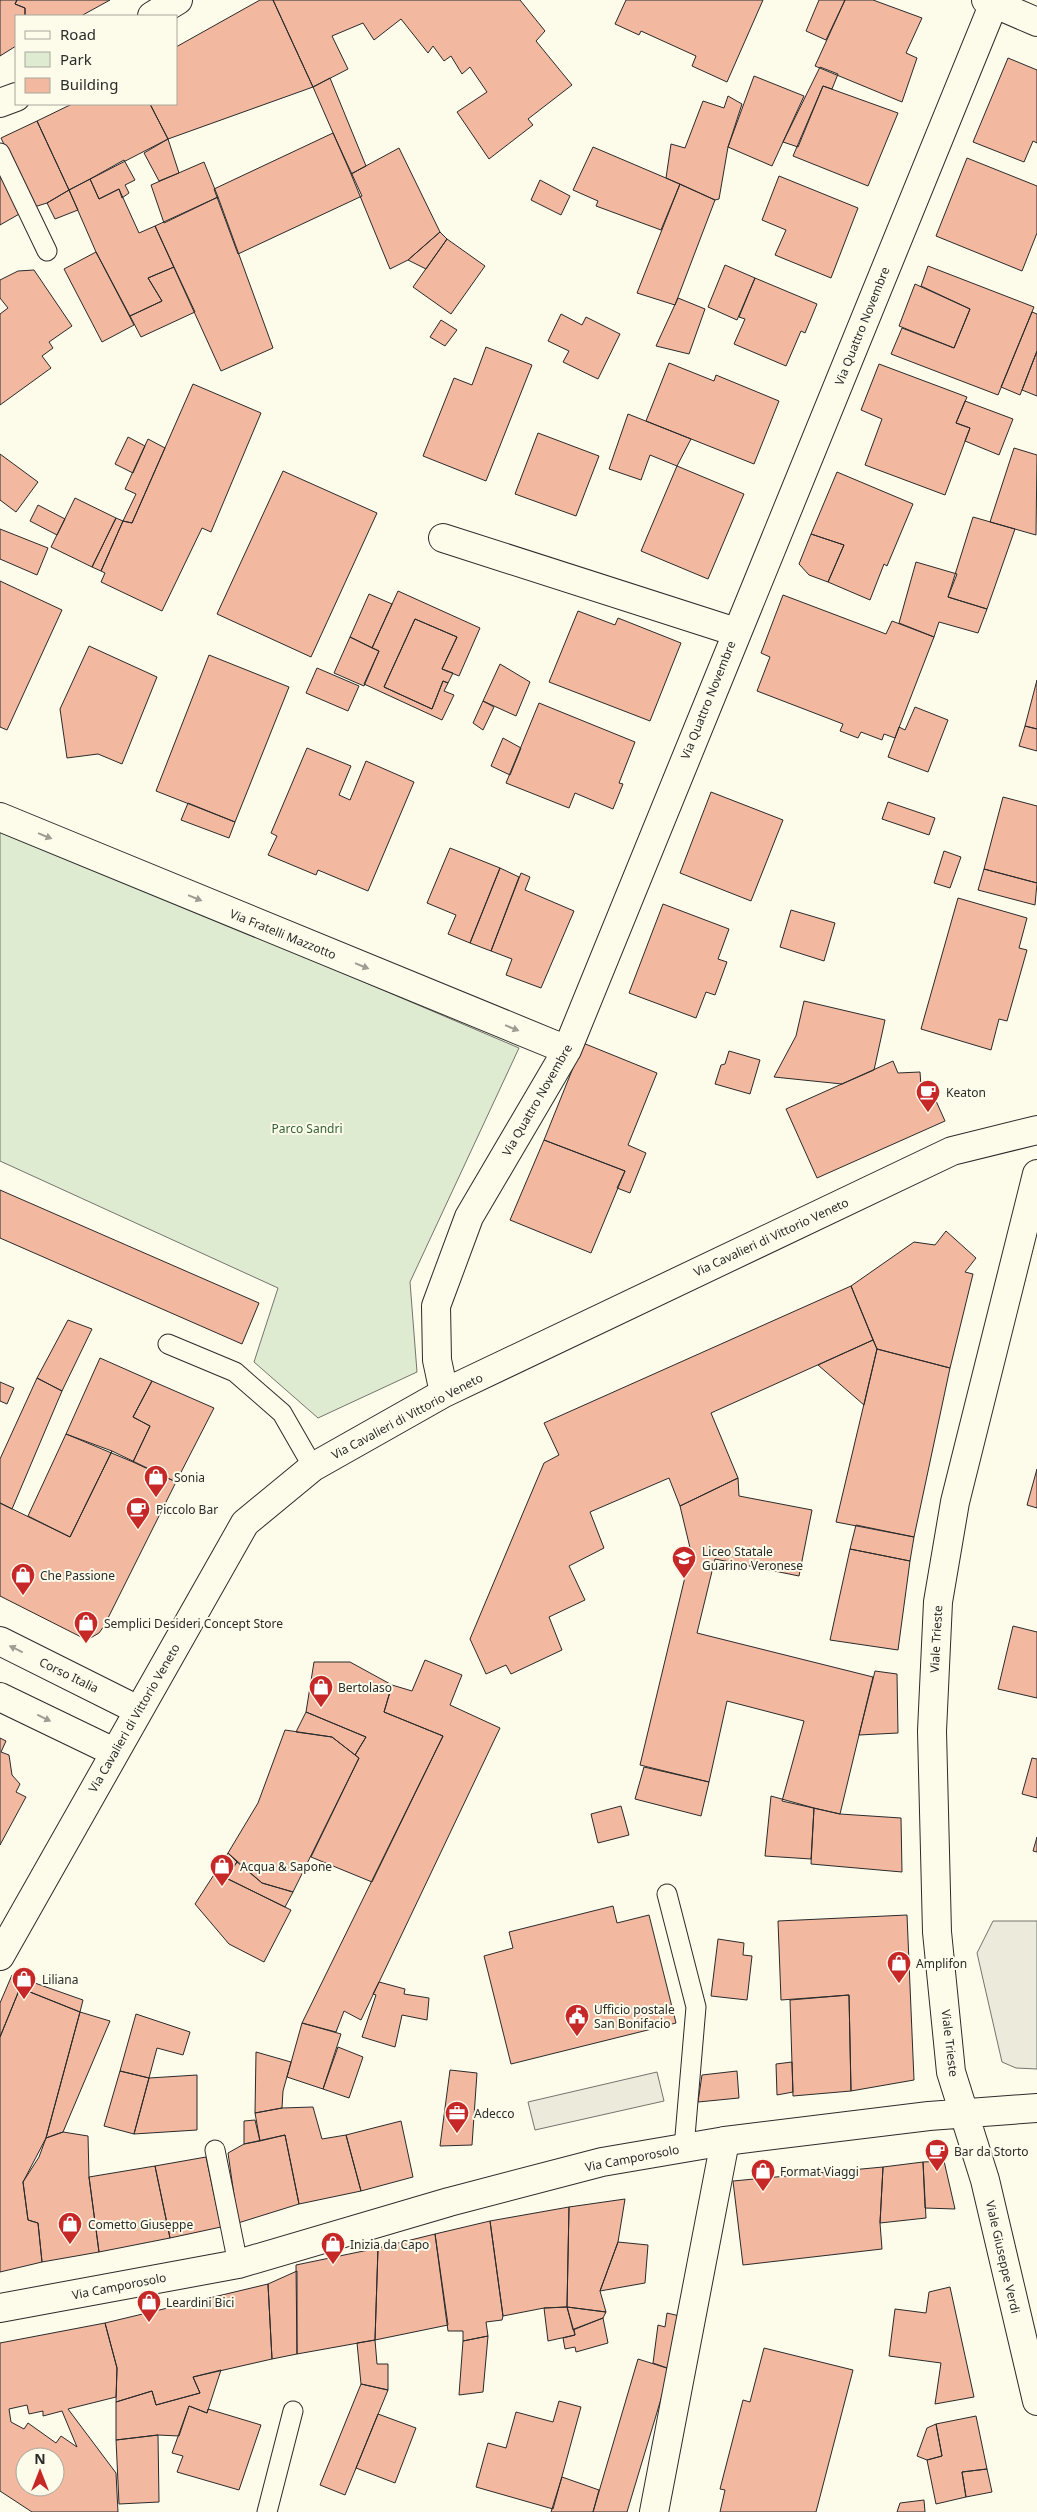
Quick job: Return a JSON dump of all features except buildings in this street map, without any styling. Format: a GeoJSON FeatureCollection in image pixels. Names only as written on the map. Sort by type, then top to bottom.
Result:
{"type":"FeatureCollection","features":[{"type":"Feature","properties":{"kind":"street"},"geometry":{"type":"LineString","coordinates":[[154,15],[178,0]]}},
{"type":"Feature","properties":{"kind":"street"},"geometry":{"type":"LineString","coordinates":[[990,2],[1037,22]]}},
{"type":"Feature","properties":{"kind":"street","name":"Via Quattro Novembre"},"geometry":{"type":"LineString","coordinates":[[444,1393],[437,1360],[436,1306],[469,1218],[566,1050],[990,2]]}},
{"type":"Feature","properties":{"kind":"street"},"geometry":{"type":"LineString","coordinates":[[0,103],[15,97]]}},
{"type":"Feature","properties":{"kind":"street"},"geometry":{"type":"LineString","coordinates":[[443,538],[736,632]]}},
{"type":"Feature","properties":{"kind":"street","name":"Via Fratelli Mazzotto"},"geometry":{"type":"LineString","coordinates":[[0,817],[566,1050]]}},
{"type":"Feature","properties":{"kind":"street","name":"Via Cavalieri di Vittorio Veneto"},"geometry":{"type":"LineString","coordinates":[[0,1956],[245,1523],[313,1467],[444,1393],[952,1151],[1037,1130]]}},
{"type":"Feature","properties":{"kind":"street","name":"Viale Trieste"},"geometry":{"type":"LineString","coordinates":[[964,2114],[951,2072],[937,1932],[932,1731],[938,1602],[955,1502],[1037,1174]]}},
{"type":"Feature","properties":{"kind":"street","name":"Corso Italia"},"geometry":{"type":"LineString","coordinates":[[0,1641],[138,1710]]}},
{"type":"Feature","properties":{"kind":"street"},"geometry":{"type":"LineString","coordinates":[[0,1697],[114,1752]]}},
{"type":"Feature","properties":{"kind":"street","name":"Via Camporosolo"},"geometry":{"type":"LineString","coordinates":[[0,2308],[238,2264],[449,2202],[602,2162],[724,2141],[964,2114],[1037,2108]]}},
{"type":"Feature","properties":{"kind":"street","name":"Viale Giuseppe Verdi"},"geometry":{"type":"LineString","coordinates":[[964,2114],[985,2180],[1037,2401]]}},
{"type":"Feature","properties":{"kind":"street"},"geometry":{"type":"LineString","coordinates":[[654,2512],[724,2141]]}},
{"type":"Feature","properties":{"kind":"lane"},"geometry":{"type":"LineString","coordinates":[[0,153],[47,251]]}},
{"type":"Feature","properties":{"kind":"lane"},"geometry":{"type":"LineString","coordinates":[[168,1344],[236,1372],[282,1412],[313,1467]]}},
{"type":"Feature","properties":{"kind":"lane"},"geometry":{"type":"LineString","coordinates":[[667,1894],[696,2007],[684,2148]]}},
{"type":"Feature","properties":{"kind":"lane"},"geometry":{"type":"LineString","coordinates":[[215,2150],[238,2264]]}},
{"type":"Feature","properties":{"kind":"lane"},"geometry":{"type":"LineString","coordinates":[[267,2512],[293,2411]]}},
{"type":"Feature","properties":{"kind":"green space","name":"Parco Sandri"},"geometry":{"type":"Polygon","coordinates":[[[0,827],[519,1048],[410,1282],[417,1372],[318,1418],[254,1362],[278,1288],[0,1161],[0,827]]]}},
{"type":"Feature","properties":{"kind":"shaded area"},"geometry":{"type":"Polygon","coordinates":[[[993,1921],[1037,1921],[1037,2069],[1016,2068],[1002,2062],[977,1953],[993,1921]]]}},
{"type":"Feature","properties":{"kind":"shaded area"},"geometry":{"type":"Polygon","coordinates":[[[657,2072],[664,2101],[535,2130],[528,2102],[657,2072]]]}},
{"type":"Feature","properties":{"kind":"place","name":"Keaton"},"geometry":{"type":"Point","coordinates":[928,1113]}},
{"type":"Feature","properties":{"kind":"place","name":"Sonia"},"geometry":{"type":"Point","coordinates":[156,1498]}},
{"type":"Feature","properties":{"kind":"place","name":"Piccolo Bar"},"geometry":{"type":"Point","coordinates":[138,1530]}},
{"type":"Feature","properties":{"kind":"place","name":"Liceo Statale Guarino Veronese"},"geometry":{"type":"Point","coordinates":[684,1579]}},
{"type":"Feature","properties":{"kind":"place","name":"Che Passione"},"geometry":{"type":"Point","coordinates":[23,1596]}},
{"type":"Feature","properties":{"kind":"place","name":"Semplici Desideri Concept Store"},"geometry":{"type":"Point","coordinates":[86,1644]}},
{"type":"Feature","properties":{"kind":"place","name":"Bertolaso"},"geometry":{"type":"Point","coordinates":[321,1708]}},
{"type":"Feature","properties":{"kind":"place","name":"Acqua & Sapone"},"geometry":{"type":"Point","coordinates":[222,1887]}},
{"type":"Feature","properties":{"kind":"place","name":"Amplifon"},"geometry":{"type":"Point","coordinates":[899,1984]}},
{"type":"Feature","properties":{"kind":"place","name":"Liliana"},"geometry":{"type":"Point","coordinates":[24,2000]}},
{"type":"Feature","properties":{"kind":"place","name":"Ufficio postale San Bonifacio"},"geometry":{"type":"Point","coordinates":[577,2037]}},
{"type":"Feature","properties":{"kind":"place","name":"Adecco"},"geometry":{"type":"Point","coordinates":[457,2134]}},
{"type":"Feature","properties":{"kind":"place","name":"Bar da Storto"},"geometry":{"type":"Point","coordinates":[937,2172]}},
{"type":"Feature","properties":{"kind":"place","name":"Format Viaggi"},"geometry":{"type":"Point","coordinates":[763,2192]}},
{"type":"Feature","properties":{"kind":"place","name":"Cometto Giuseppe"},"geometry":{"type":"Point","coordinates":[70,2245]}},
{"type":"Feature","properties":{"kind":"place","name":"Inizia da Capo"},"geometry":{"type":"Point","coordinates":[333,2265]}},
{"type":"Feature","properties":{"kind":"place","name":"Leardini Bici"},"geometry":{"type":"Point","coordinates":[149,2323]}}]}
